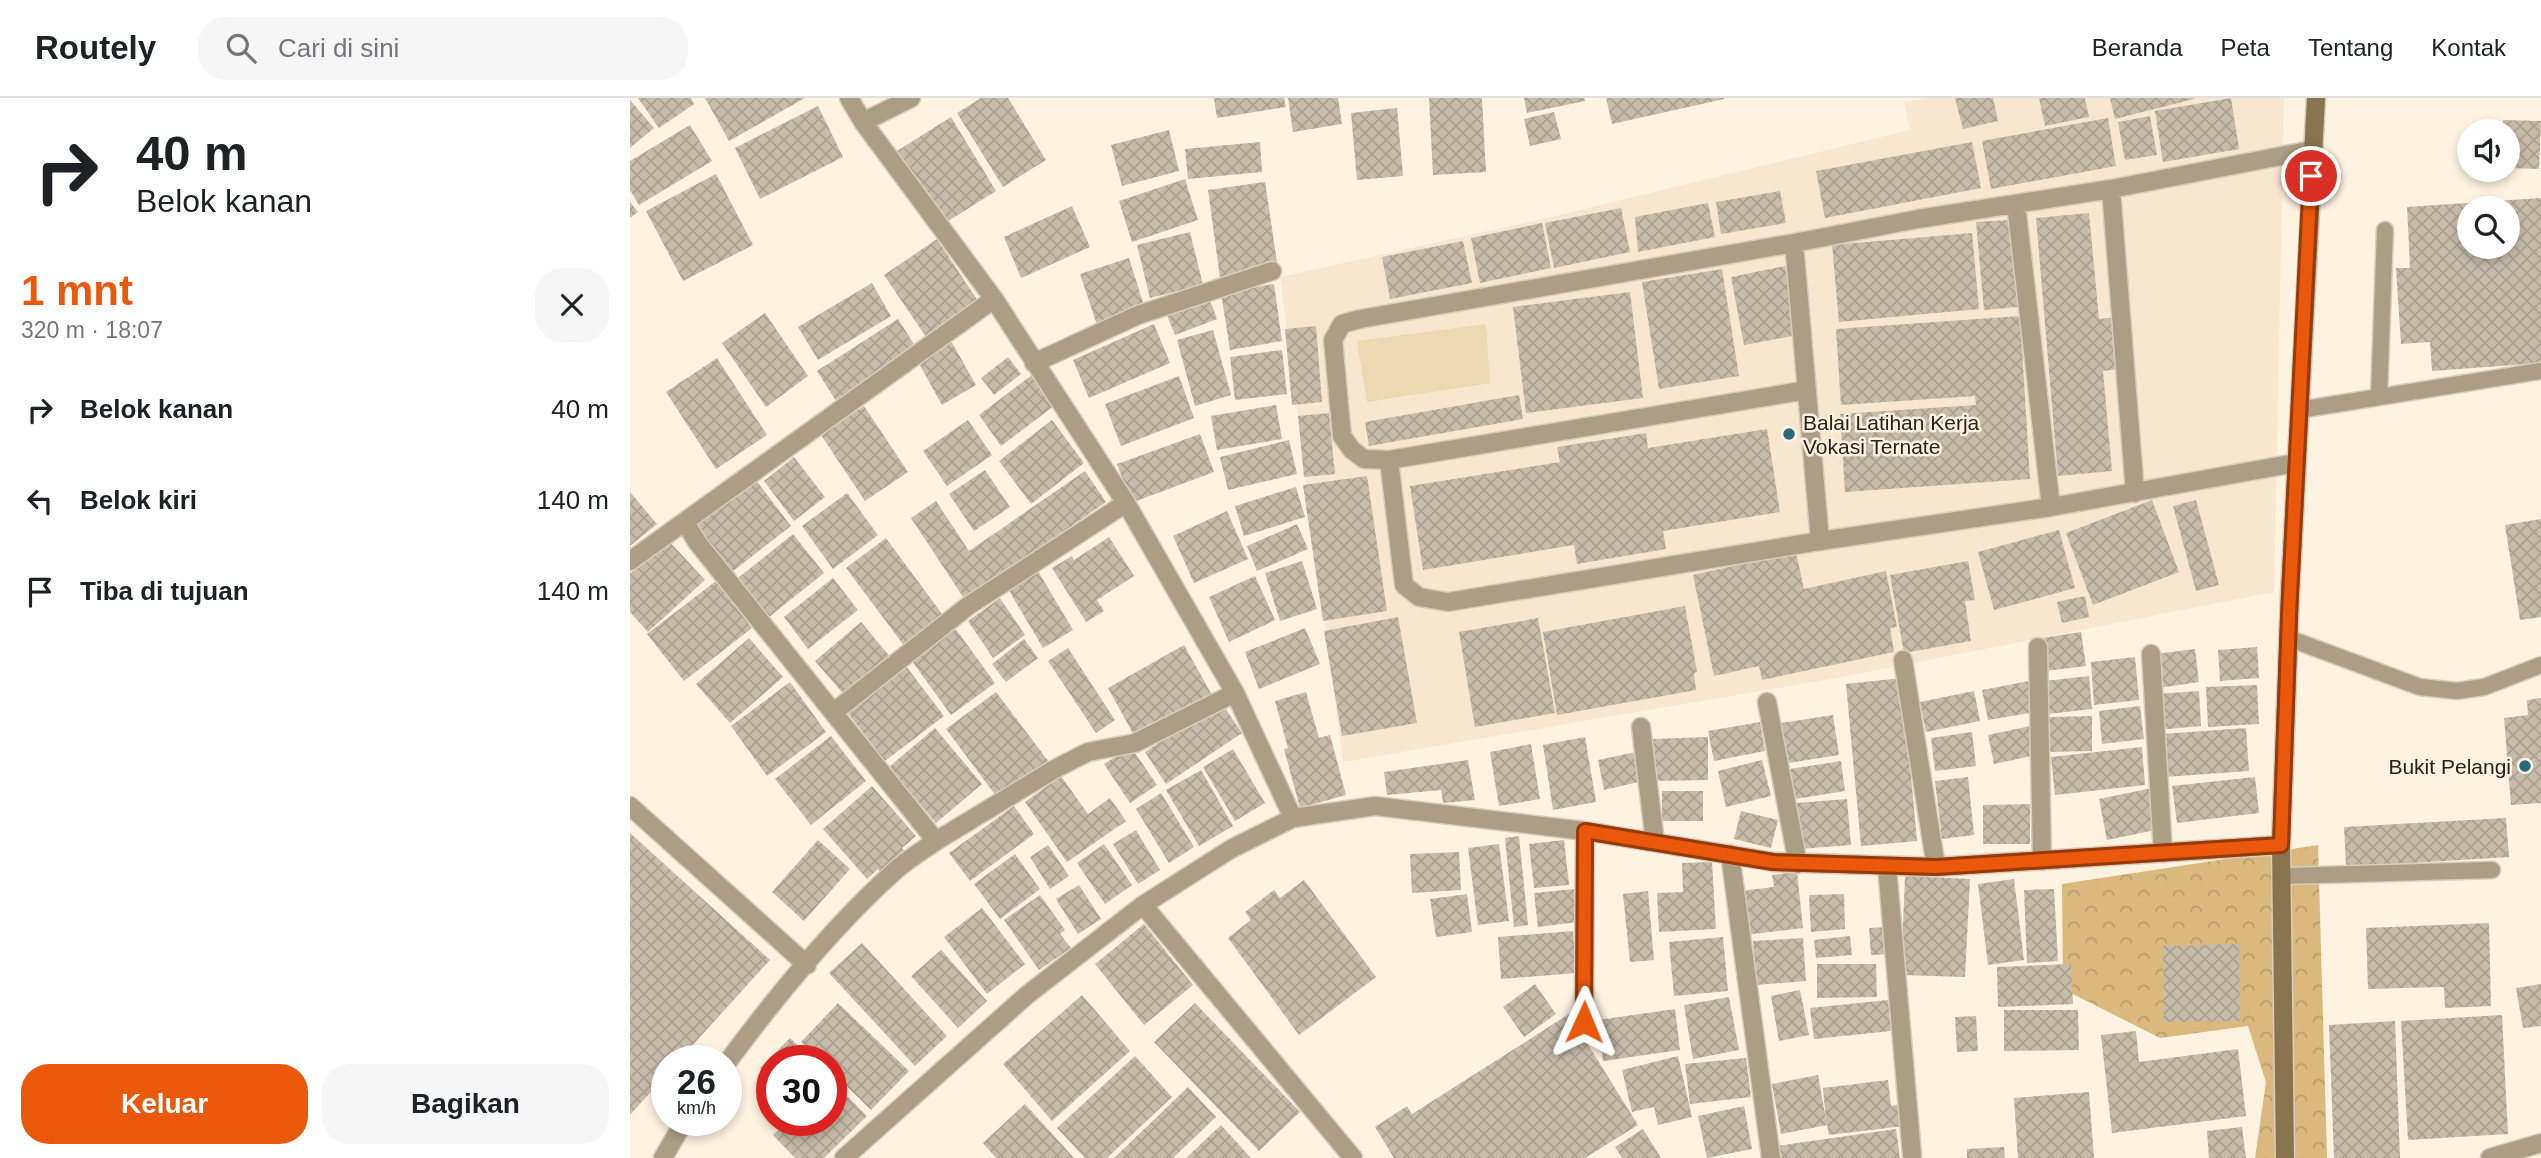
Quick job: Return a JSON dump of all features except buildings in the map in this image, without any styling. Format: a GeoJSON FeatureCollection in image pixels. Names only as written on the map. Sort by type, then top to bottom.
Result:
{"type":"FeatureCollection","features":[{"type":"Feature","properties":{"kind":"street"},"geometry":{"type":"LineString","coordinates":[[849,98],[863,122],[994,299],[1126,503],[1235,693],[1293,818]]}},
{"type":"Feature","properties":{"kind":"street"},"geometry":{"type":"LineString","coordinates":[[863,122],[911,98]]}},
{"type":"Feature","properties":{"kind":"street"},"geometry":{"type":"LineString","coordinates":[[2286,1158],[2281,845],[2296,463],[2316,98]]}},
{"type":"Feature","properties":{"kind":"street"},"geometry":{"type":"LineString","coordinates":[[1807,390],[1389,460],[1364,459],[1352,450],[1342,436],[1334,341],[1342,324],[2312,150]]}},
{"type":"Feature","properties":{"kind":"street"},"geometry":{"type":"LineString","coordinates":[[2111,188],[2135,493]]}},
{"type":"Feature","properties":{"kind":"street"},"geometry":{"type":"LineString","coordinates":[[2016,204],[2051,508]]}},
{"type":"Feature","properties":{"kind":"street"},"geometry":{"type":"LineString","coordinates":[[1794,243],[1820,541]]}},
{"type":"Feature","properties":{"kind":"street"},"geometry":{"type":"LineString","coordinates":[[1034,363],[1138,315],[1272,271]]}},
{"type":"Feature","properties":{"kind":"street"},"geometry":{"type":"LineString","coordinates":[[630,561],[685,522],[710,500],[994,299]]}},
{"type":"Feature","properties":{"kind":"street"},"geometry":{"type":"LineString","coordinates":[[1389,460],[1404,584],[1419,597],[1448,602],[1820,541],[2051,508],[2296,463]]}},
{"type":"Feature","properties":{"kind":"street"},"geometry":{"type":"LineString","coordinates":[[834,712],[968,606],[1126,503]]}},
{"type":"Feature","properties":{"kind":"street"},"geometry":{"type":"LineString","coordinates":[[685,522],[697,542],[936,841]]}},
{"type":"Feature","properties":{"kind":"street"},"geometry":{"type":"LineString","coordinates":[[2039,647],[2042,861]]}},
{"type":"Feature","properties":{"kind":"street"},"geometry":{"type":"LineString","coordinates":[[2151,654],[2163,853]]}},
{"type":"Feature","properties":{"kind":"street"},"geometry":{"type":"LineString","coordinates":[[1903,660],[1936,867]]}},
{"type":"Feature","properties":{"kind":"street"},"geometry":{"type":"LineString","coordinates":[[740,1045],[765,1011],[898,868],[936,841],[1053,770],[1088,752],[1135,743],[1235,693]]}},
{"type":"Feature","properties":{"kind":"street"},"geometry":{"type":"LineString","coordinates":[[1767,702],[1798,864]]}},
{"type":"Feature","properties":{"kind":"street"},"geometry":{"type":"LineString","coordinates":[[1641,727],[1655,842]]}},
{"type":"Feature","properties":{"kind":"street"},"geometry":{"type":"LineString","coordinates":[[630,806],[807,965]]}},
{"type":"Feature","properties":{"kind":"street"},"geometry":{"type":"LineString","coordinates":[[844,1158],[1027,995],[1143,905],[1231,849],[1293,818],[1375,806],[1585,831],[1798,864],[1887,867],[1936,867],[2281,845]]}},
{"type":"Feature","properties":{"kind":"street"},"geometry":{"type":"LineString","coordinates":[[1584,1022],[1585,831]]}},
{"type":"Feature","properties":{"kind":"street"},"geometry":{"type":"LineString","coordinates":[[1730,853],[1771,1158]]}},
{"type":"Feature","properties":{"kind":"street"},"geometry":{"type":"LineString","coordinates":[[1887,867],[1912,1155]]}},
{"type":"Feature","properties":{"kind":"street"},"geometry":{"type":"LineString","coordinates":[[1143,905],[1353,1158]]}},
{"type":"Feature","properties":{"kind":"street"},"geometry":{"type":"LineString","coordinates":[[663,1158],[676,1136]]}},
{"type":"Feature","properties":{"kind":"street"},"geometry":{"type":"LineString","coordinates":[[2490,1158],[2541,1143]]}},
{"type":"Feature","properties":{"kind":"lane"},"geometry":{"type":"LineString","coordinates":[[2379,397],[2385,230]]}},
{"type":"Feature","properties":{"kind":"lane"},"geometry":{"type":"LineString","coordinates":[[2299,410],[2541,371]]}},
{"type":"Feature","properties":{"kind":"lane"},"geometry":{"type":"LineString","coordinates":[[2288,638],[2420,687],[2457,691],[2484,687],[2541,665]]}},
{"type":"Feature","properties":{"kind":"lane"},"geometry":{"type":"LineString","coordinates":[[2283,876],[2492,870]]}},
{"type":"Feature","properties":{"kind":"shaded area","name":"Balai Latihan Kerja Vokasi Ternate"},"geometry":{"type":"Polygon","coordinates":[[[1927,98],[2284,98],[2274,592],[1842,677],[1343,762],[1280,277],[1543,219],[1910,130],[1904,102],[1927,98]]]}},
{"type":"Feature","properties":{"kind":"shaded area"},"geometry":{"type":"Polygon","coordinates":[[[1486,324],[1490,383],[1367,402],[1357,341],[1486,324]]]}},
{"type":"Feature","properties":{"kind":"green space"},"geometry":{"type":"Polygon","coordinates":[[[2318,845],[2327,1158],[2255,1158],[2266,1082],[2248,1026],[2160,1038],[2063,989],[2062,884],[2318,845]]]}},
{"type":"Feature","properties":{"kind":"place","name":"Balai Latihan Kerja Vokasi Ternate"},"geometry":{"type":"Point","coordinates":[1789,434]}},
{"type":"Feature","properties":{"kind":"place","name":"Bukit Pelangi"},"geometry":{"type":"Point","coordinates":[2525,766]}},
{"type":"Feature","properties":{"kind":"route"},"geometry":{"type":"LineString","coordinates":[[1584,1022],[1585,831],[1773,862],[1887,867],[1936,867],[2281,845],[2289,615],[2311,176]]}}]}
